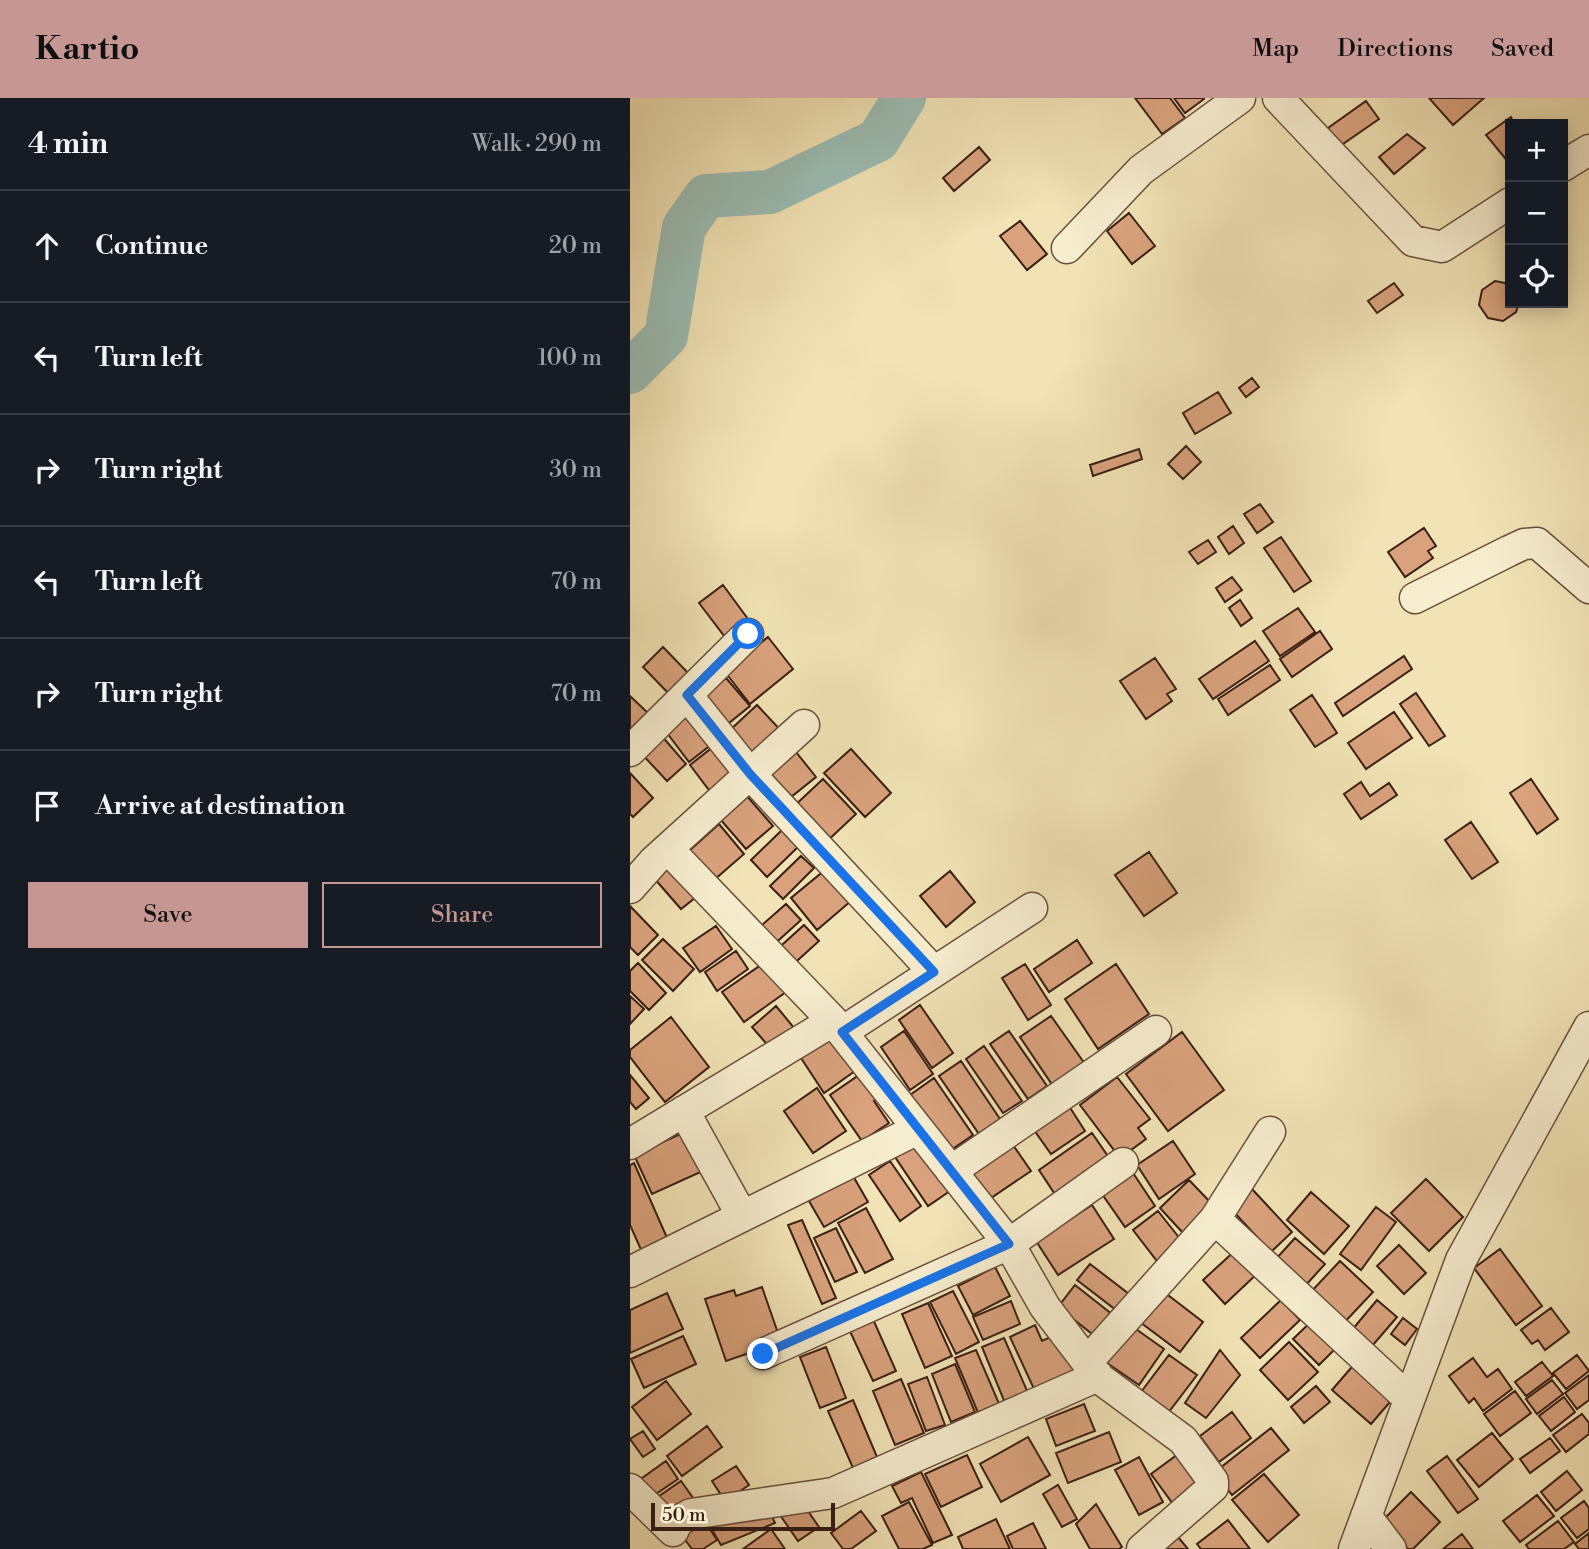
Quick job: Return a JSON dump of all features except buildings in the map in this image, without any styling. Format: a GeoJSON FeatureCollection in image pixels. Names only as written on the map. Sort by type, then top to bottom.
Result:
{"type":"FeatureCollection","features":[{"type":"Feature","properties":{"kind":"street"},"geometry":{"type":"LineString","coordinates":[[1067,248],[1141,170],[1240,98]]}},
{"type":"Feature","properties":{"kind":"street"},"geometry":{"type":"LineString","coordinates":[[1278,98],[1413,241],[1442,247],[1505,206]]}},
{"type":"Feature","properties":{"kind":"street"},"geometry":{"type":"LineString","coordinates":[[1568,163],[1589,150]]}},
{"type":"Feature","properties":{"kind":"street"},"geometry":{"type":"LineString","coordinates":[[1415,598],[1508,551],[1524,544],[1537,543],[1589,588]]}},
{"type":"Feature","properties":{"kind":"street"},"geometry":{"type":"LineString","coordinates":[[630,751],[748,634]]}},
{"type":"Feature","properties":{"kind":"street"},"geometry":{"type":"LineString","coordinates":[[687,695],[750,774],[934,972]]}},
{"type":"Feature","properties":{"kind":"street"},"geometry":{"type":"LineString","coordinates":[[630,888],[668,849],[804,725]]}},
{"type":"Feature","properties":{"kind":"street"},"geometry":{"type":"LineString","coordinates":[[668,849],[838,1027],[1009,1244],[1033,1289],[1093,1368],[1184,1440],[1214,1484],[1212,1490],[1142,1549]]}},
{"type":"Feature","properties":{"kind":"street"},"geometry":{"type":"LineString","coordinates":[[630,1144],[684,1111],[934,972],[1032,908]]}},
{"type":"Feature","properties":{"kind":"street"},"geometry":{"type":"LineString","coordinates":[[1354,1549],[1461,1261],[1589,1027]]}},
{"type":"Feature","properties":{"kind":"street"},"geometry":{"type":"LineString","coordinates":[[951,1171],[1156,1031]]}},
{"type":"Feature","properties":{"kind":"street"},"geometry":{"type":"LineString","coordinates":[[684,1111],[742,1216]]}},
{"type":"Feature","properties":{"kind":"street"},"geometry":{"type":"LineString","coordinates":[[630,1272],[918,1129]]}},
{"type":"Feature","properties":{"kind":"street"},"geometry":{"type":"LineString","coordinates":[[680,1540],[678,1521],[691,1514],[842,1490],[1093,1368],[1215,1219],[1270,1132]]}},
{"type":"Feature","properties":{"kind":"street"},"geometry":{"type":"LineString","coordinates":[[763,1354],[1009,1244],[1124,1163]]}},
{"type":"Feature","properties":{"kind":"street"},"geometry":{"type":"LineString","coordinates":[[1215,1219],[1409,1399]]}},
{"type":"Feature","properties":{"kind":"street"},"geometry":{"type":"LineString","coordinates":[[630,1489],[680,1540]]}},
{"type":"Feature","properties":{"kind":"street"},"geometry":{"type":"LineString","coordinates":[[1366,1516],[1391,1549]]}},
{"type":"Feature","properties":{"kind":"waterway"},"geometry":{"type":"LineString","coordinates":[[630,372],[666,336],[684,227],[706,196],[770,192],[878,140],[904,98]]}},
{"type":"Feature","properties":{"kind":"route"},"geometry":{"type":"LineString","coordinates":[[748,634],[687,695],[750,774],[934,972],[842,1032],[1009,1244],[763,1354]]}}]}
